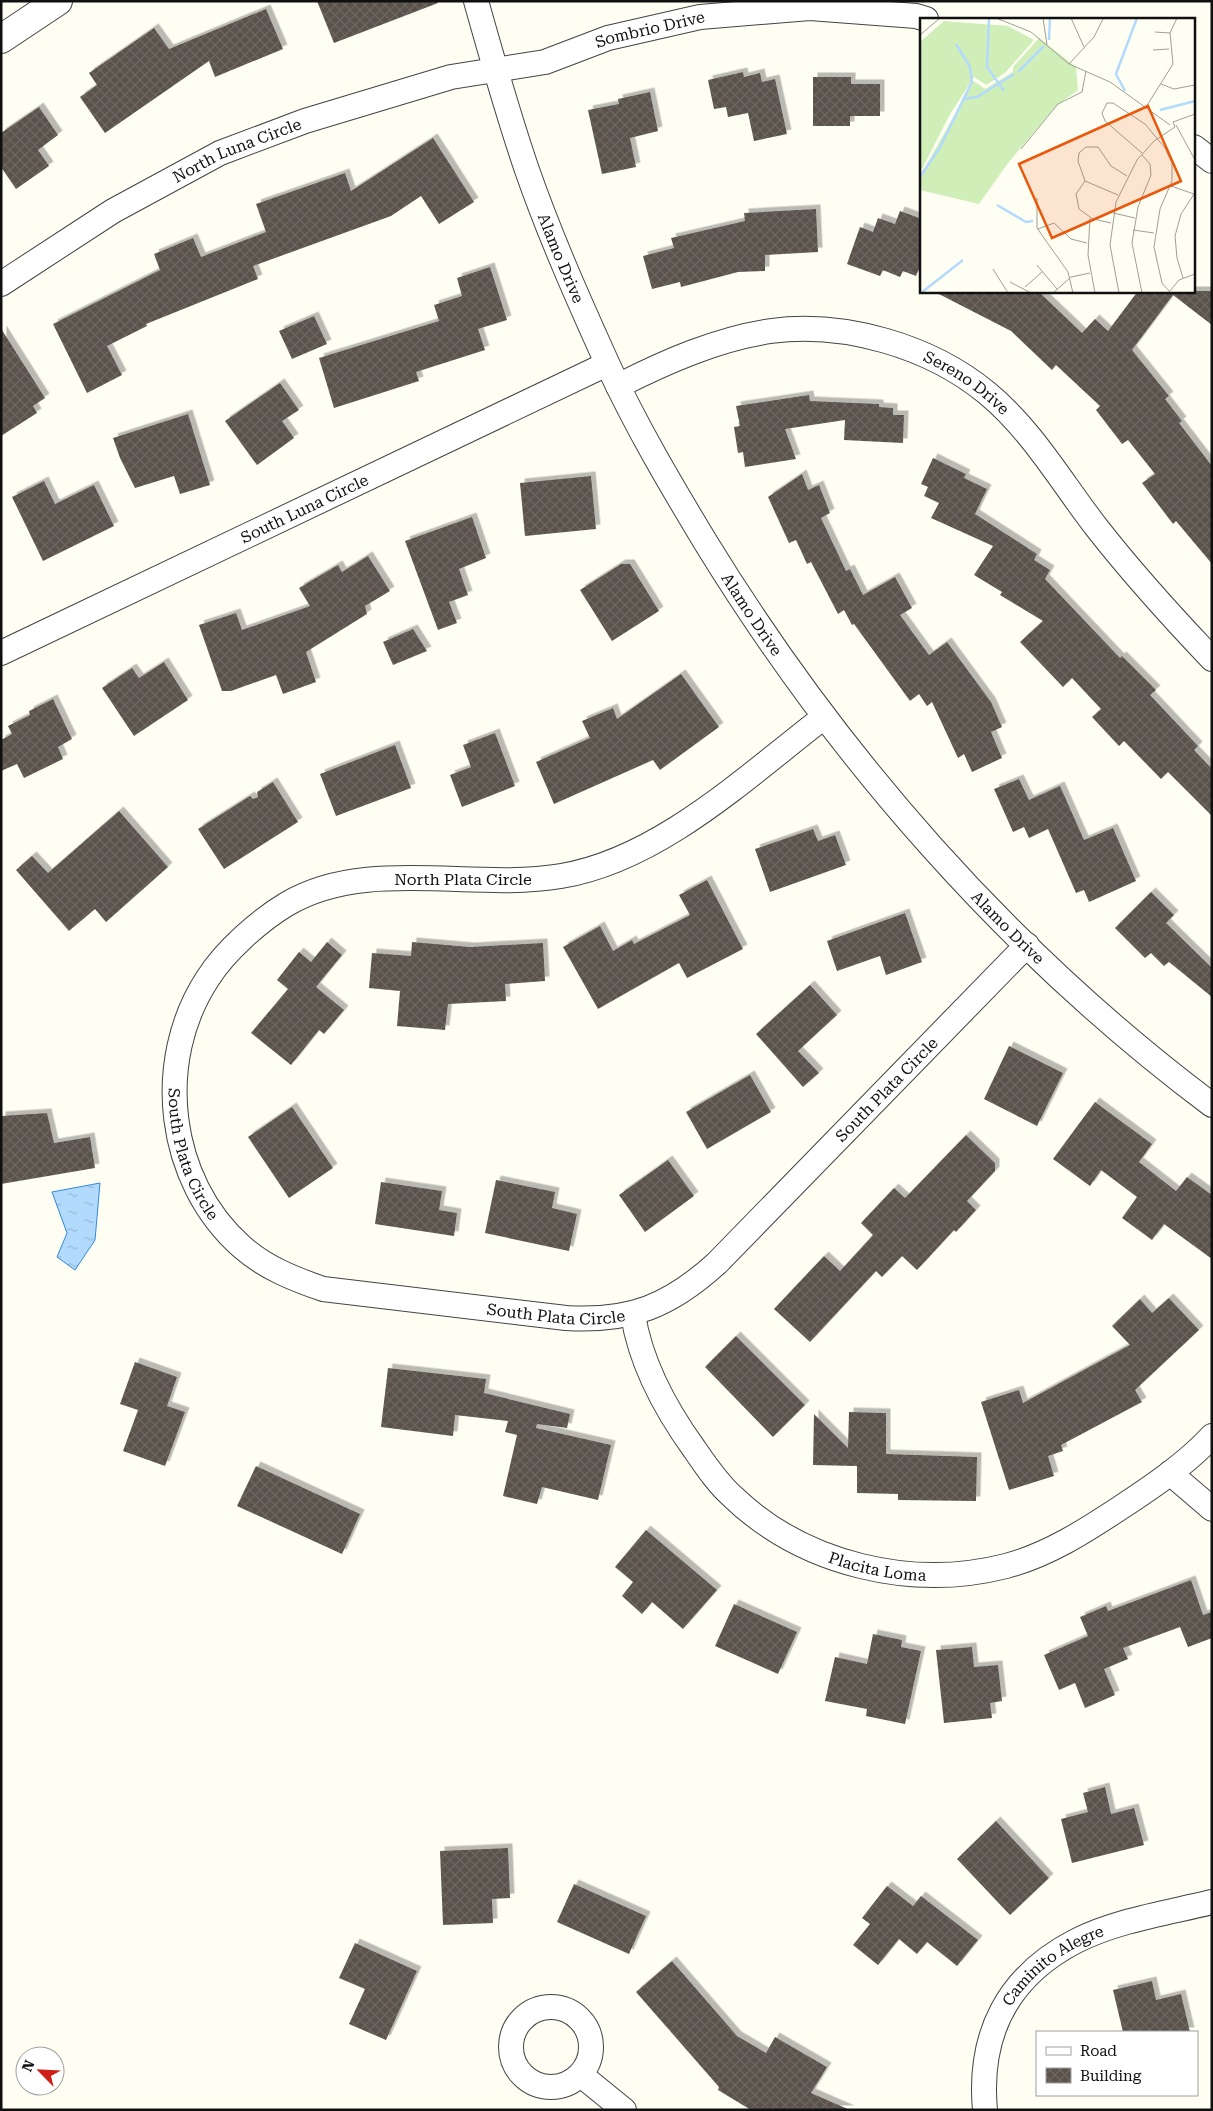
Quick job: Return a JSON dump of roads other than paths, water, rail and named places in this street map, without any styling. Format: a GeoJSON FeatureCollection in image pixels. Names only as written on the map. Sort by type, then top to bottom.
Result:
{"type":"FeatureCollection","features":[{"type":"Feature","properties":{"kind":"street"},"geometry":{"type":"LineString","coordinates":[[1,39],[58,1]]}},
{"type":"Feature","properties":{"kind":"street","name":"Alamo Drive"},"geometry":{"type":"LineString","coordinates":[[476,1],[528,172],[607,364],[668,478],[725,572],[824,717],[907,819],[1028,946],[1110,1022],[1212,1105]]}},
{"type":"Feature","properties":{"kind":"street","name":"Sombrio Drive"},"geometry":{"type":"LineString","coordinates":[[496,70],[545,62],[608,38],[700,17],[810,8],[923,18]]}},
{"type":"Feature","properties":{"kind":"street","name":"North Luna Circle"},"geometry":{"type":"LineString","coordinates":[[1,284],[113,211],[220,153],[305,121],[451,77],[496,70]]}},
{"type":"Feature","properties":{"kind":"street"},"geometry":{"type":"LineString","coordinates":[[1196,149],[1212,161]]}},
{"type":"Feature","properties":{"kind":"street","name":"Sereno Drive"},"geometry":{"type":"LineString","coordinates":[[618,386],[679,358],[742,337],[771,331],[802,330],[864,336],[899,346],[931,359],[961,375],[988,393],[1013,418],[1129,568],[1212,659]]}},
{"type":"Feature","properties":{"kind":"street","name":"South Luna Circle"},"geometry":{"type":"LineString","coordinates":[[1,653],[607,364]]}},
{"type":"Feature","properties":{"kind":"street","name":"North Plata Circle"},"geometry":{"type":"LineString","coordinates":[[208,977],[233,949],[272,914],[289,902],[313,892],[339,885],[392,878],[488,882],[527,880],[586,871],[624,857],[683,825],[824,717]]}},
{"type":"Feature","properties":{"kind":"street","name":"South Plata Circle"},"geometry":{"type":"LineString","coordinates":[[208,977],[196,1000],[178,1055],[174,1086],[175,1116],[179,1143],[188,1171],[202,1200],[221,1226],[242,1247],[267,1265],[294,1279],[324,1289],[566,1318],[598,1320],[633,1315],[678,1294],[716,1263],[1028,946]]}},
{"type":"Feature","properties":{"kind":"street","name":"Placita Loma"},"geometry":{"type":"LineString","coordinates":[[633,1315],[642,1354],[668,1409],[708,1469],[732,1497],[760,1520],[795,1541],[833,1558],[873,1569],[912,1575],[969,1573],[1008,1565],[1068,1540],[1130,1502],[1170,1473],[1212,1436]]}},
{"type":"Feature","properties":{"kind":"street"},"geometry":{"type":"LineString","coordinates":[[1170,1473],[1212,1510]]}},
{"type":"Feature","properties":{"kind":"street","name":"Caminito Alegre"},"geometry":{"type":"LineString","coordinates":[[985,2110],[983,2082],[991,2033],[1000,2012],[1014,1990],[1032,1971],[1070,1945],[1104,1930],[1212,1902]]}},
{"type":"Feature","properties":{"kind":"street"},"geometry":{"type":"LineString","coordinates":[[582,2075],[624,2110]]}},
{"type":"Feature","properties":{"kind":"water"},"geometry":{"type":"Polygon","coordinates":[[[100,1183],[95,1240],[75,1270],[57,1257],[67,1233],[52,1192],[100,1183]]]}}]}
